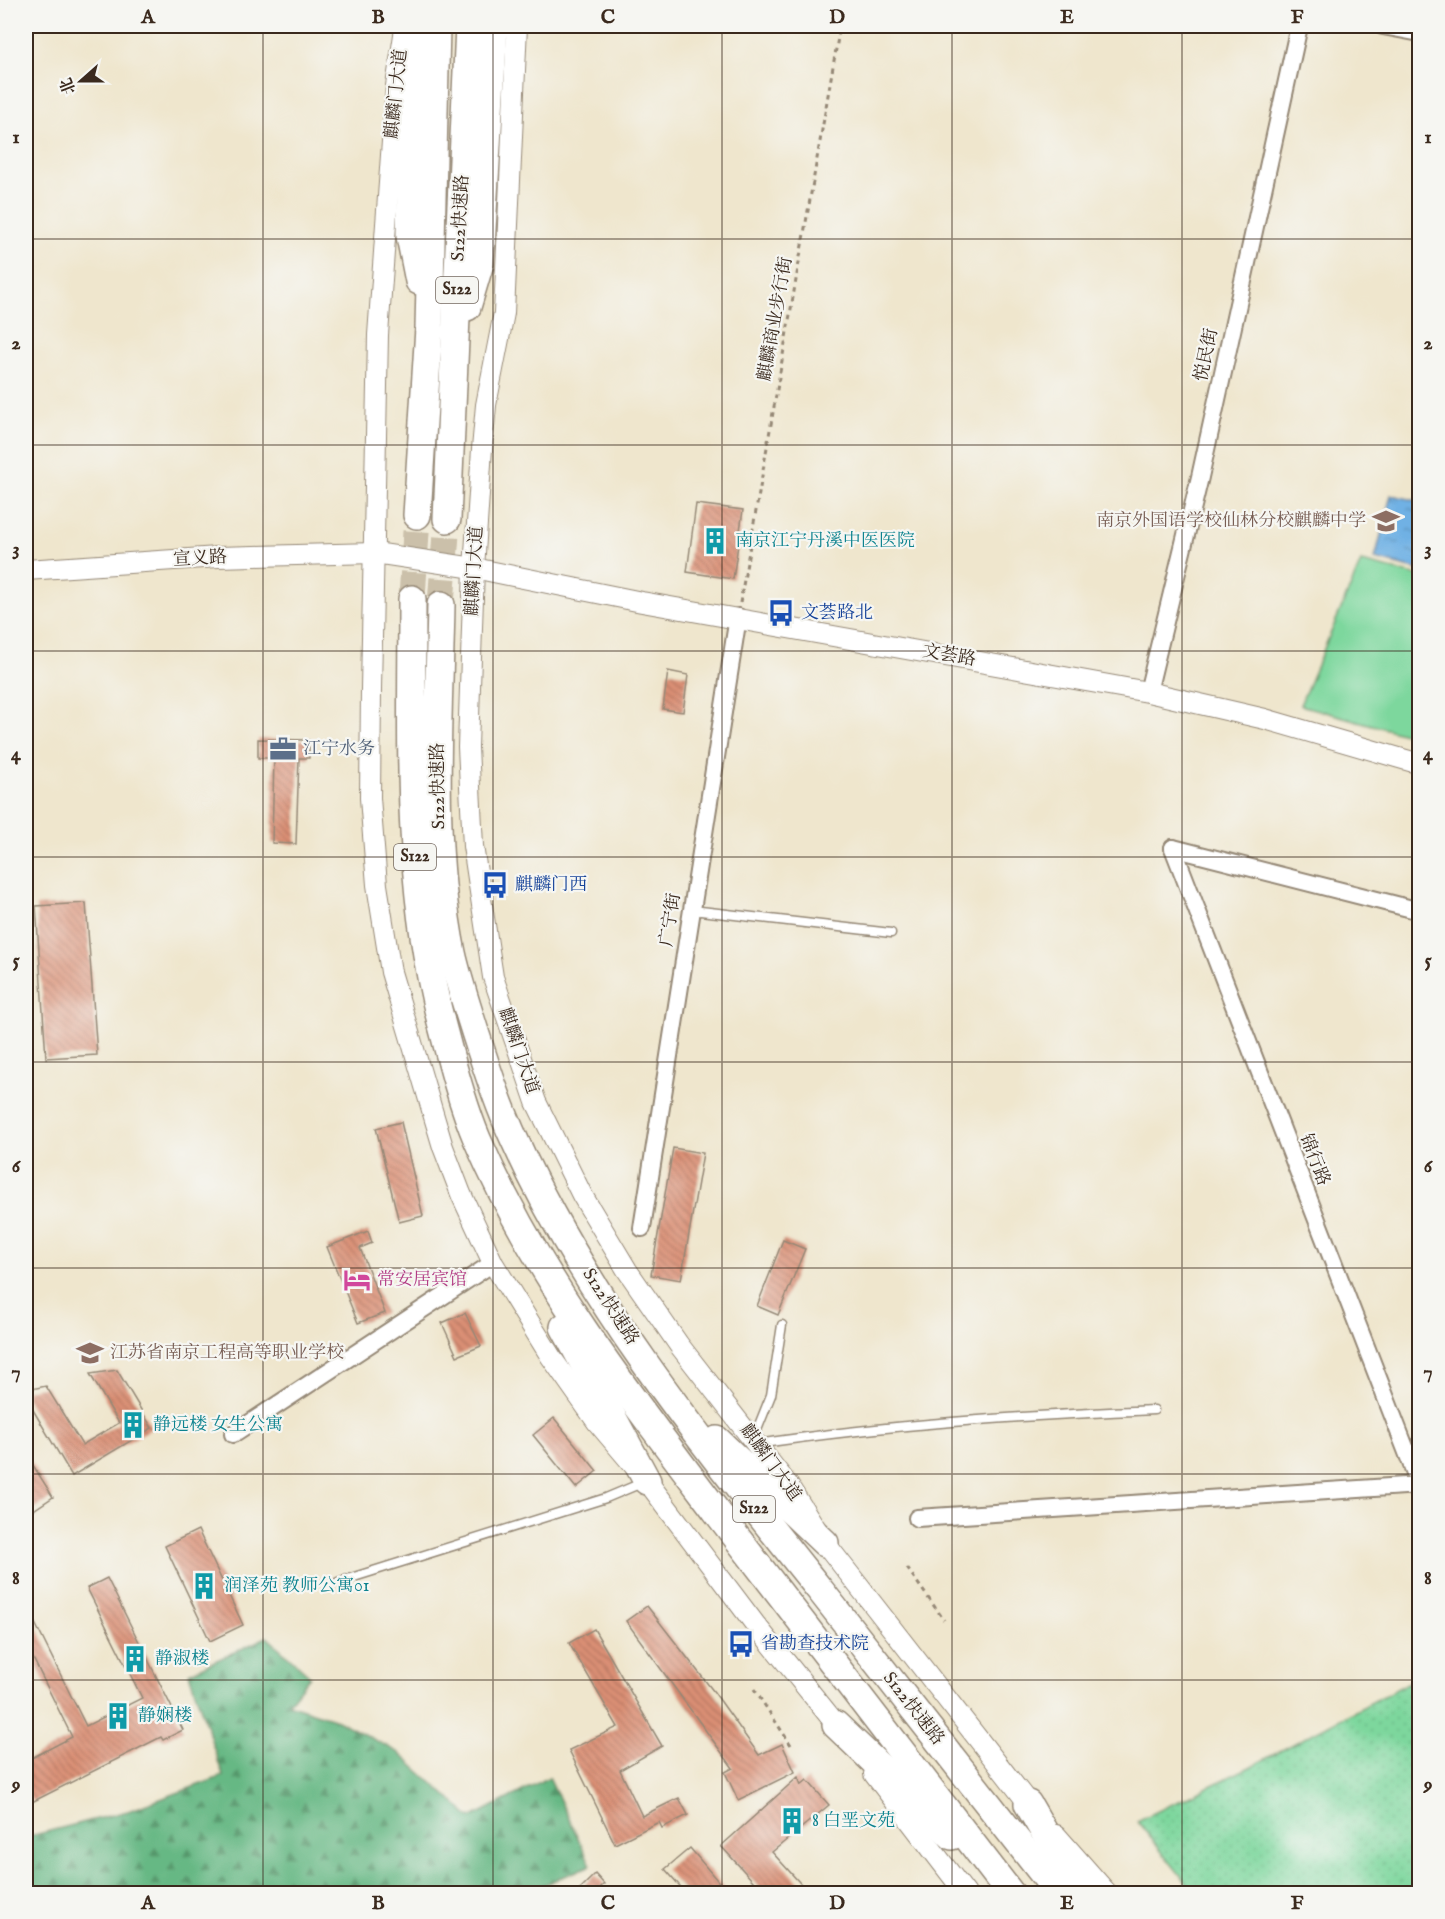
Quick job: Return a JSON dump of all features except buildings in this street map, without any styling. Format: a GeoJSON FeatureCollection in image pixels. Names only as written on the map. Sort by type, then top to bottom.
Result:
{"type":"FeatureCollection","features":[{"type":"Feature","properties":{"kind":"highway"},"geometry":{"type":"LineString","coordinates":[[414,26],[410,236],[429,328]]}},
{"type":"Feature","properties":{"kind":"highway","name":"S122快速路"},"geometry":{"type":"LineString","coordinates":[[417,515],[429,328],[437,63],[436,26]]}},
{"type":"Feature","properties":{"kind":"highway","name":"S122快速路"},"geometry":{"type":"LineString","coordinates":[[447,519],[469,26]]}},
{"type":"Feature","properties":{"kind":"highway"},"geometry":{"type":"LineString","coordinates":[[454,352],[480,263],[494,26]]}},
{"type":"Feature","properties":{"kind":"highway","name":"S122快速路"},"geometry":{"type":"LineString","coordinates":[[412,599],[413,808],[418,906],[427,961],[444,1034],[476,1138],[520,1227],[582,1330],[645,1416],[1011,1892]]}},
{"type":"Feature","properties":{"kind":"highway","name":"S122快速路"},"geometry":{"type":"LineString","coordinates":[[441,605],[436,801],[446,913],[452,954],[465,1002],[495,1094],[516,1145],[599,1293],[662,1387],[726,1473],[1059,1893]]}},
{"type":"Feature","properties":{"kind":"highway"},"geometry":{"type":"LineString","coordinates":[[520,1227],[569,1341],[647,1481]]}},
{"type":"Feature","properties":{"kind":"highway"},"geometry":{"type":"LineString","coordinates":[[662,1387],[825,1542]]}},
{"type":"Feature","properties":{"kind":"highway"},"geometry":{"type":"LineString","coordinates":[[836,1725],[1011,1892]]}},
{"type":"Feature","properties":{"kind":"highway"},"geometry":{"type":"LineString","coordinates":[[1028,1804],[1080,1893]]}},
{"type":"Feature","properties":{"kind":"street","name":"麒麟门大道"},"geometry":{"type":"LineString","coordinates":[[405,26],[396,86],[378,335],[370,798],[377,885],[391,972],[444,1147],[461,1194],[494,1263],[551,1357],[597,1422],[647,1481],[755,1624],[966,1893]]}},
{"type":"Feature","properties":{"kind":"street","name":"麒麟门大道"},"geometry":{"type":"LineString","coordinates":[[517,26],[504,314],[486,405],[474,568],[468,747],[473,846],[493,977],[536,1102],[582,1195],[627,1270],[680,1345],[788,1485],[825,1542],[1028,1804],[1108,1893]]}},
{"type":"Feature","properties":{"kind":"street","name":"悦民街"},"geometry":{"type":"LineString","coordinates":[[1148,692],[1200,477],[1299,26]]}},
{"type":"Feature","properties":{"kind":"street"},"geometry":{"type":"LineString","coordinates":[[1383,26],[1419,33]]}},
{"type":"Feature","properties":{"kind":"street","name":"宣义路"},"geometry":{"type":"LineString","coordinates":[[26,570],[218,557],[375,553],[474,568]]}},
{"type":"Feature","properties":{"kind":"street","name":"文荟路"},"geometry":{"type":"LineString","coordinates":[[474,568],[642,602],[738,617],[1148,692],[1265,719],[1419,764]]}},
{"type":"Feature","properties":{"kind":"street","name":"广宁街"},"geometry":{"type":"LineString","coordinates":[[642,1228],[738,617]]}},
{"type":"Feature","properties":{"kind":"street","name":"锦行路"},"geometry":{"type":"LineString","coordinates":[[1419,911],[1173,848],[1419,1485]]}},
{"type":"Feature","properties":{"kind":"street"},"geometry":{"type":"LineString","coordinates":[[233,1434],[494,1263]]}},
{"type":"Feature","properties":{"kind":"street"},"geometry":{"type":"LineString","coordinates":[[917,1518],[1419,1485]]}},
{"type":"Feature","properties":{"kind":"lane"},"geometry":{"type":"LineString","coordinates":[[692,910],[891,933]]}},
{"type":"Feature","properties":{"kind":"lane"},"geometry":{"type":"LineString","coordinates":[[782,1325],[771,1395],[755,1442],[858,1429],[962,1420],[1154,1410]]}},
{"type":"Feature","properties":{"kind":"lane"},"geometry":{"type":"LineString","coordinates":[[338,1582],[606,1498],[647,1481]]}},
{"type":"Feature","properties":{"kind":"path","name":"麒麟商业步行街"},"geometry":{"type":"LineString","coordinates":[[738,617],[840,26]]}},
{"type":"Feature","properties":{"kind":"path"},"geometry":{"type":"LineString","coordinates":[[907,1568],[944,1620]]}},
{"type":"Feature","properties":{"kind":"path"},"geometry":{"type":"LineString","coordinates":[[754,1689],[791,1745]]}},
{"type":"Feature","properties":{"kind":"green space"},"geometry":{"type":"Polygon","coordinates":[[[1361,562],[1419,576],[1419,738],[1300,705],[1361,562]]]}},
{"type":"Feature","properties":{"kind":"green space"},"geometry":{"type":"Polygon","coordinates":[[[267,1637],[310,1676],[288,1704],[337,1720],[398,1752],[471,1818],[549,1777],[591,1865],[529,1891],[530,1893],[26,1893],[26,1837],[128,1811],[223,1776],[189,1673],[267,1637]]]}},
{"type":"Feature","properties":{"kind":"green space"},"geometry":{"type":"Polygon","coordinates":[[[1419,1677],[1419,1893],[1195,1893],[1137,1821],[1250,1767],[1419,1677]]]}},
{"type":"Feature","properties":{"kind":"water"},"geometry":{"type":"Polygon","coordinates":[[[1391,495],[1419,501],[1419,570],[1375,559],[1391,495]]]}},
{"type":"Feature","properties":{"kind":"tunnel"},"geometry":{"type":"LineString","coordinates":[[412,599],[417,515]]}},
{"type":"Feature","properties":{"kind":"tunnel"},"geometry":{"type":"LineString","coordinates":[[441,605],[447,519]]}},
{"type":"Feature","properties":{"kind":"place","name":"南京外国语学校仙林分校麒麟中学"},"geometry":{"type":"Point","coordinates":[1386,521]}},
{"type":"Feature","properties":{"kind":"place","name":"南京江宁丹溪中医医院"},"geometry":{"type":"Point","coordinates":[715,541]}},
{"type":"Feature","properties":{"kind":"place","name":"文荟路北"},"geometry":{"type":"Point","coordinates":[781,613]}},
{"type":"Feature","properties":{"kind":"place","name":"江宁水务"},"geometry":{"type":"Point","coordinates":[283,749]}},
{"type":"Feature","properties":{"kind":"place","name":"麒麟门西"},"geometry":{"type":"Point","coordinates":[495,885]}},
{"type":"Feature","properties":{"kind":"place","name":"常安居宾馆"},"geometry":{"type":"Point","coordinates":[357,1280]}},
{"type":"Feature","properties":{"kind":"place","name":"江苏省南京工程高等职业学校"},"geometry":{"type":"Point","coordinates":[90,1353]}},
{"type":"Feature","properties":{"kind":"place","name":"静远楼 女生公寓"},"geometry":{"type":"Point","coordinates":[133,1425]}},
{"type":"Feature","properties":{"kind":"place","name":"润泽苑 教师公寓01"},"geometry":{"type":"Point","coordinates":[204,1586]}},
{"type":"Feature","properties":{"kind":"place","name":"省勘查技术院"},"geometry":{"type":"Point","coordinates":[741,1644]}},
{"type":"Feature","properties":{"kind":"place","name":"静淑楼"},"geometry":{"type":"Point","coordinates":[135,1659]}},
{"type":"Feature","properties":{"kind":"place","name":"静娴楼"},"geometry":{"type":"Point","coordinates":[118,1716]}},
{"type":"Feature","properties":{"kind":"place","name":"8 白垩文苑"},"geometry":{"type":"Point","coordinates":[792,1821]}}]}
